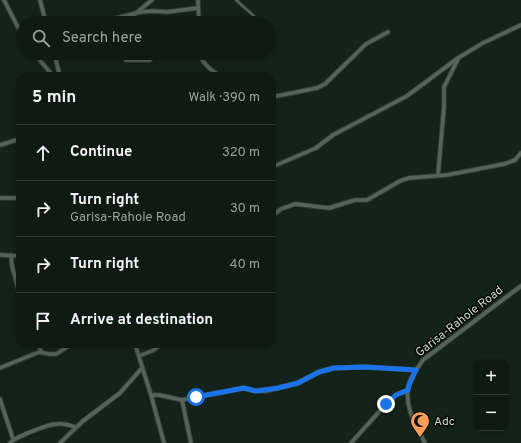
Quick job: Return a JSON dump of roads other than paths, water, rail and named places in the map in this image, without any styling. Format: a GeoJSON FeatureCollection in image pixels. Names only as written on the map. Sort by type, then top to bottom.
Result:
{"type":"FeatureCollection","features":[{"type":"Feature","properties":{"kind":"street"},"geometry":{"type":"LineString","coordinates":[[4,0],[16,23]]}},
{"type":"Feature","properties":{"kind":"street"},"geometry":{"type":"LineString","coordinates":[[40,0],[44,16]]}},
{"type":"Feature","properties":{"kind":"street"},"geometry":{"type":"LineString","coordinates":[[133,16],[152,0]]}},
{"type":"Feature","properties":{"kind":"street"},"geometry":{"type":"LineString","coordinates":[[198,0],[199,16]]}},
{"type":"Feature","properties":{"kind":"street"},"geometry":{"type":"LineString","coordinates":[[126,16],[153,11],[167,12],[198,8]]}},
{"type":"Feature","properties":{"kind":"street"},"geometry":{"type":"LineString","coordinates":[[276,165],[316,148],[333,135],[407,96],[458,58],[483,42],[521,25]]}},
{"type":"Feature","properties":{"kind":"street"},"geometry":{"type":"LineString","coordinates":[[276,96],[317,88],[324,84],[366,44],[388,32]]}},
{"type":"Feature","properties":{"kind":"street"},"geometry":{"type":"LineString","coordinates":[[438,175],[443,121],[444,87],[458,58]]}},
{"type":"Feature","properties":{"kind":"street"},"geometry":{"type":"LineString","coordinates":[[40,60],[50,72]]}},
{"type":"Feature","properties":{"kind":"street"},"geometry":{"type":"LineString","coordinates":[[56,60],[59,72]]}},
{"type":"Feature","properties":{"kind":"street"},"geometry":{"type":"LineString","coordinates":[[126,60],[150,60]]}},
{"type":"Feature","properties":{"kind":"street"},"geometry":{"type":"LineString","coordinates":[[203,60],[214,72]]}},
{"type":"Feature","properties":{"kind":"street"},"geometry":{"type":"LineString","coordinates":[[0,145],[16,140]]}},
{"type":"Feature","properties":{"kind":"street"},"geometry":{"type":"LineString","coordinates":[[276,213],[281,209],[295,204],[329,208],[355,200],[367,200],[400,181],[418,176],[447,175],[504,164],[515,160],[521,153]]}},
{"type":"Feature","properties":{"kind":"street"},"geometry":{"type":"LineString","coordinates":[[0,198],[16,198]]}},
{"type":"Feature","properties":{"kind":"street"},"geometry":{"type":"LineString","coordinates":[[0,255],[16,256]]}},
{"type":"Feature","properties":{"kind":"street"},"geometry":{"type":"LineString","coordinates":[[11,255],[16,280]]}},
{"type":"Feature","properties":{"kind":"street","name":"Garisa-Rahole Road"},"geometry":{"type":"LineString","coordinates":[[425,443],[410,412],[407,399],[409,385],[416,370],[423,360],[521,286]]}},
{"type":"Feature","properties":{"kind":"street"},"geometry":{"type":"LineString","coordinates":[[40,348],[41,352]]}},
{"type":"Feature","properties":{"kind":"street"},"geometry":{"type":"LineString","coordinates":[[0,368],[41,352],[56,354],[66,348]]}},
{"type":"Feature","properties":{"kind":"street"},"geometry":{"type":"LineString","coordinates":[[136,348],[164,443]]}},
{"type":"Feature","properties":{"kind":"street"},"geometry":{"type":"LineString","coordinates":[[139,356],[156,348]]}},
{"type":"Feature","properties":{"kind":"street"},"geometry":{"type":"LineString","coordinates":[[151,395],[159,395],[182,400],[244,388],[256,391],[278,388],[298,383],[319,372],[334,368],[365,367],[416,370]]}},
{"type":"Feature","properties":{"kind":"street"},"geometry":{"type":"LineString","coordinates":[[60,443],[75,427],[120,393],[142,368]]}},
{"type":"Feature","properties":{"kind":"street"},"geometry":{"type":"LineString","coordinates":[[351,443],[391,399],[408,390]]}},
{"type":"Feature","properties":{"kind":"street"},"geometry":{"type":"LineString","coordinates":[[0,399],[13,439]]}},
{"type":"Feature","properties":{"kind":"street"},"geometry":{"type":"LineString","coordinates":[[182,400],[191,443]]}},
{"type":"Feature","properties":{"kind":"street"},"geometry":{"type":"LineString","coordinates":[[10,443],[13,439],[54,424],[75,427]]}},
{"type":"Feature","properties":{"kind":"lane"},"geometry":{"type":"LineString","coordinates":[[236,0],[254,16]]}},
{"type":"Feature","properties":{"kind":"place","name":"Adc"},"geometry":{"type":"Point","coordinates":[420,438]}}]}
